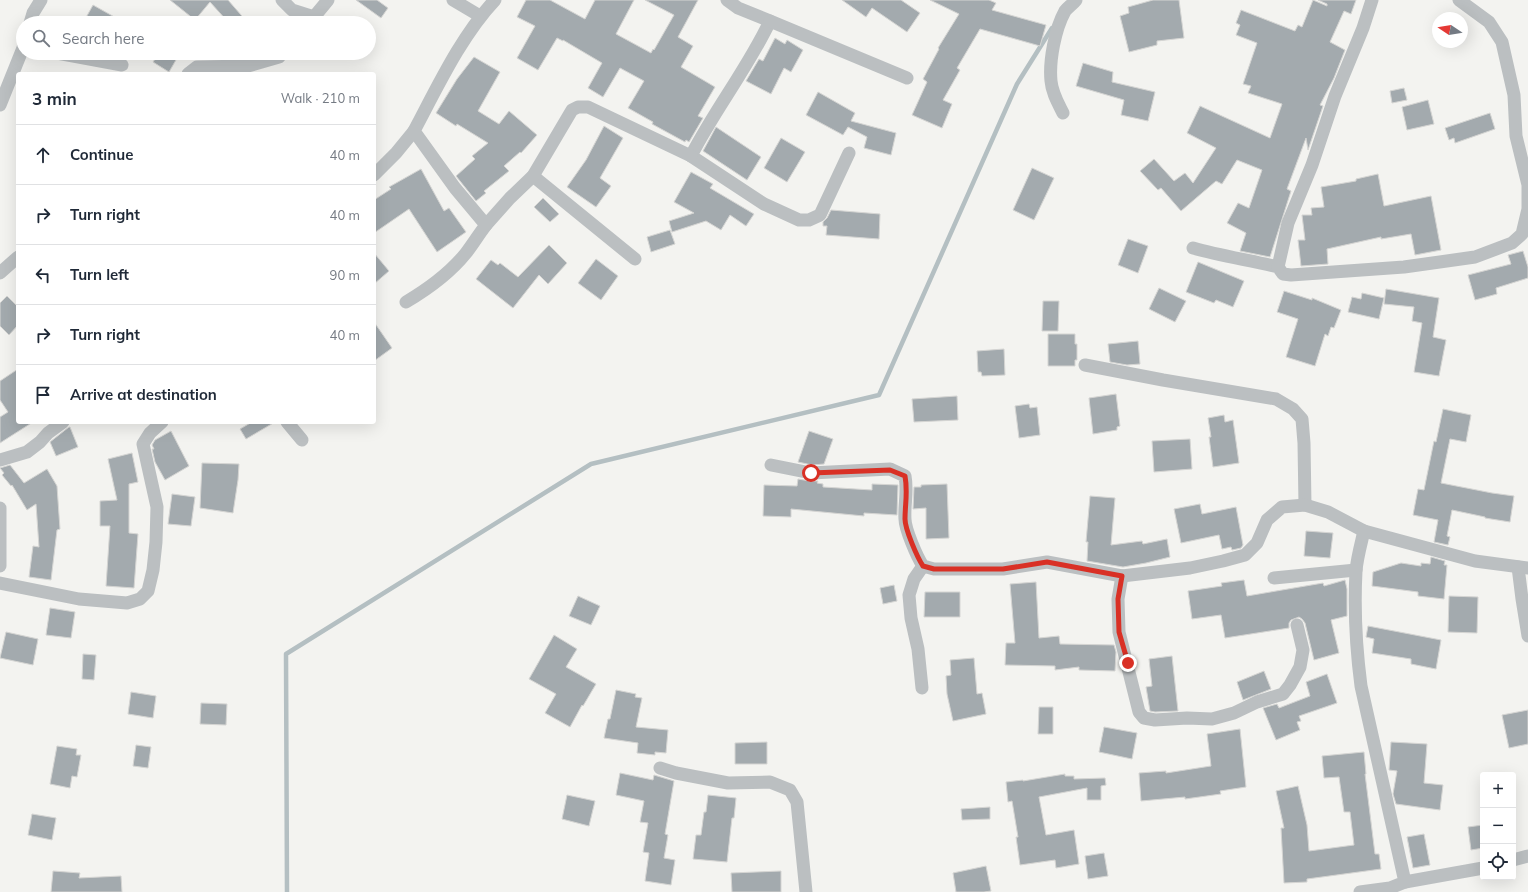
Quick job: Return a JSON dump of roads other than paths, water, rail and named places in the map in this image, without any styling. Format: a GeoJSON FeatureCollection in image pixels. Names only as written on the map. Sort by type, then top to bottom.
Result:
{"type":"FeatureCollection","features":[{"type":"Feature","properties":{"kind":"street"},"geometry":{"type":"LineString","coordinates":[[32,16],[41,0]]}},
{"type":"Feature","properties":{"kind":"street"},"geometry":{"type":"LineString","coordinates":[[282,0],[292,10],[303,16]]}},
{"type":"Feature","properties":{"kind":"street"},"geometry":{"type":"LineString","coordinates":[[314,16],[328,0]]}},
{"type":"Feature","properties":{"kind":"street"},"geometry":{"type":"LineString","coordinates":[[453,0],[480,16]]}},
{"type":"Feature","properties":{"kind":"street"},"geometry":{"type":"LineString","coordinates":[[376,173],[396,153],[414,131],[442,78],[480,16],[495,0]]}},
{"type":"Feature","properties":{"kind":"street"},"geometry":{"type":"LineString","coordinates":[[727,0],[738,8],[790,28],[907,78]]}},
{"type":"Feature","properties":{"kind":"street"},"geometry":{"type":"LineString","coordinates":[[1063,113],[1055,98],[1051,81],[1052,55],[1057,31],[1066,11],[1076,0]]}},
{"type":"Feature","properties":{"kind":"street"},"geometry":{"type":"LineString","coordinates":[[1278,267],[1288,223],[1312,165],[1335,96],[1363,28],[1372,0]]}},
{"type":"Feature","properties":{"kind":"street"},"geometry":{"type":"LineString","coordinates":[[1193,248],[1220,256],[1278,267],[1283,274],[1291,275],[1404,267],[1475,257],[1512,243],[1522,234],[1528,209],[1528,185],[1516,136],[1514,95],[1502,42],[1489,22],[1459,0]]}},
{"type":"Feature","properties":{"kind":"street"},"geometry":{"type":"LineString","coordinates":[[691,156],[700,138],[729,94],[770,21]]}},
{"type":"Feature","properties":{"kind":"street"},"geometry":{"type":"LineString","coordinates":[[0,105],[18,60]]}},
{"type":"Feature","properties":{"kind":"street"},"geometry":{"type":"LineString","coordinates":[[95,60],[122,65]]}},
{"type":"Feature","properties":{"kind":"street"},"geometry":{"type":"LineString","coordinates":[[191,72],[197,67],[248,70],[272,60]]}},
{"type":"Feature","properties":{"kind":"street"},"geometry":{"type":"LineString","coordinates":[[406,302],[426,290],[449,271],[466,253],[486,225],[510,198],[533,176],[572,110],[578,107],[588,107],[691,156],[764,204],[799,220],[809,220],[820,215],[849,153]]}},
{"type":"Feature","properties":{"kind":"street"},"geometry":{"type":"LineString","coordinates":[[414,131],[455,188],[486,225]]}},
{"type":"Feature","properties":{"kind":"street"},"geometry":{"type":"LineString","coordinates":[[533,176],[635,259]]}},
{"type":"Feature","properties":{"kind":"street"},"geometry":{"type":"LineString","coordinates":[[0,273],[16,259]]}},
{"type":"Feature","properties":{"kind":"street"},"geometry":{"type":"LineString","coordinates":[[1085,366],[1276,399],[1292,408],[1302,419],[1305,505]]}},
{"type":"Feature","properties":{"kind":"street"},"geometry":{"type":"LineString","coordinates":[[0,460],[27,452],[60,424]]}},
{"type":"Feature","properties":{"kind":"street"},"geometry":{"type":"LineString","coordinates":[[0,583],[79,599],[127,603],[140,599],[148,590],[153,570],[157,507],[143,444],[150,432],[160,424]]}},
{"type":"Feature","properties":{"kind":"street"},"geometry":{"type":"LineString","coordinates":[[289,424],[302,440]]}},
{"type":"Feature","properties":{"kind":"street"},"geometry":{"type":"LineString","coordinates":[[771,465],[811,473],[890,470],[905,476],[907,488],[905,521],[918,559],[923,566],[934,569],[1003,569],[1047,562],[1122,576],[1190,568],[1245,555],[1257,543],[1267,520],[1282,508],[1305,505],[1328,512],[1364,531],[1475,561],[1523,568],[1522,599],[1528,636]]}},
{"type":"Feature","properties":{"kind":"street"},"geometry":{"type":"LineString","coordinates":[[0,508],[0,566]]}},
{"type":"Feature","properties":{"kind":"street"},"geometry":{"type":"LineString","coordinates":[[1364,531],[1356,570],[1356,637],[1361,686],[1405,882]]}},
{"type":"Feature","properties":{"kind":"street"},"geometry":{"type":"LineString","coordinates":[[922,688],[918,649],[911,618],[909,595],[914,579],[923,566]]}},
{"type":"Feature","properties":{"kind":"street"},"geometry":{"type":"LineString","coordinates":[[1274,578],[1356,570]]}},
{"type":"Feature","properties":{"kind":"street"},"geometry":{"type":"LineString","coordinates":[[1122,576],[1118,599],[1119,632],[1139,712],[1144,718],[1155,720],[1187,718],[1212,719],[1234,713],[1257,702],[1283,694],[1300,667],[1303,650],[1297,625]]}},
{"type":"Feature","properties":{"kind":"street"},"geometry":{"type":"LineString","coordinates":[[660,768],[676,773],[728,783],[770,782],[790,790],[797,802],[799,835],[806,892]]}},
{"type":"Feature","properties":{"kind":"street"},"geometry":{"type":"LineString","coordinates":[[1516,859],[1528,856]]}},
{"type":"Feature","properties":{"kind":"street"},"geometry":{"type":"LineString","coordinates":[[1360,892],[1390,888],[1405,882],[1480,869]]}},
{"type":"Feature","properties":{"kind":"waterway"},"geometry":{"type":"LineString","coordinates":[[287,892],[286,654],[591,464],[879,395],[1017,84],[1052,28]]}}]}
